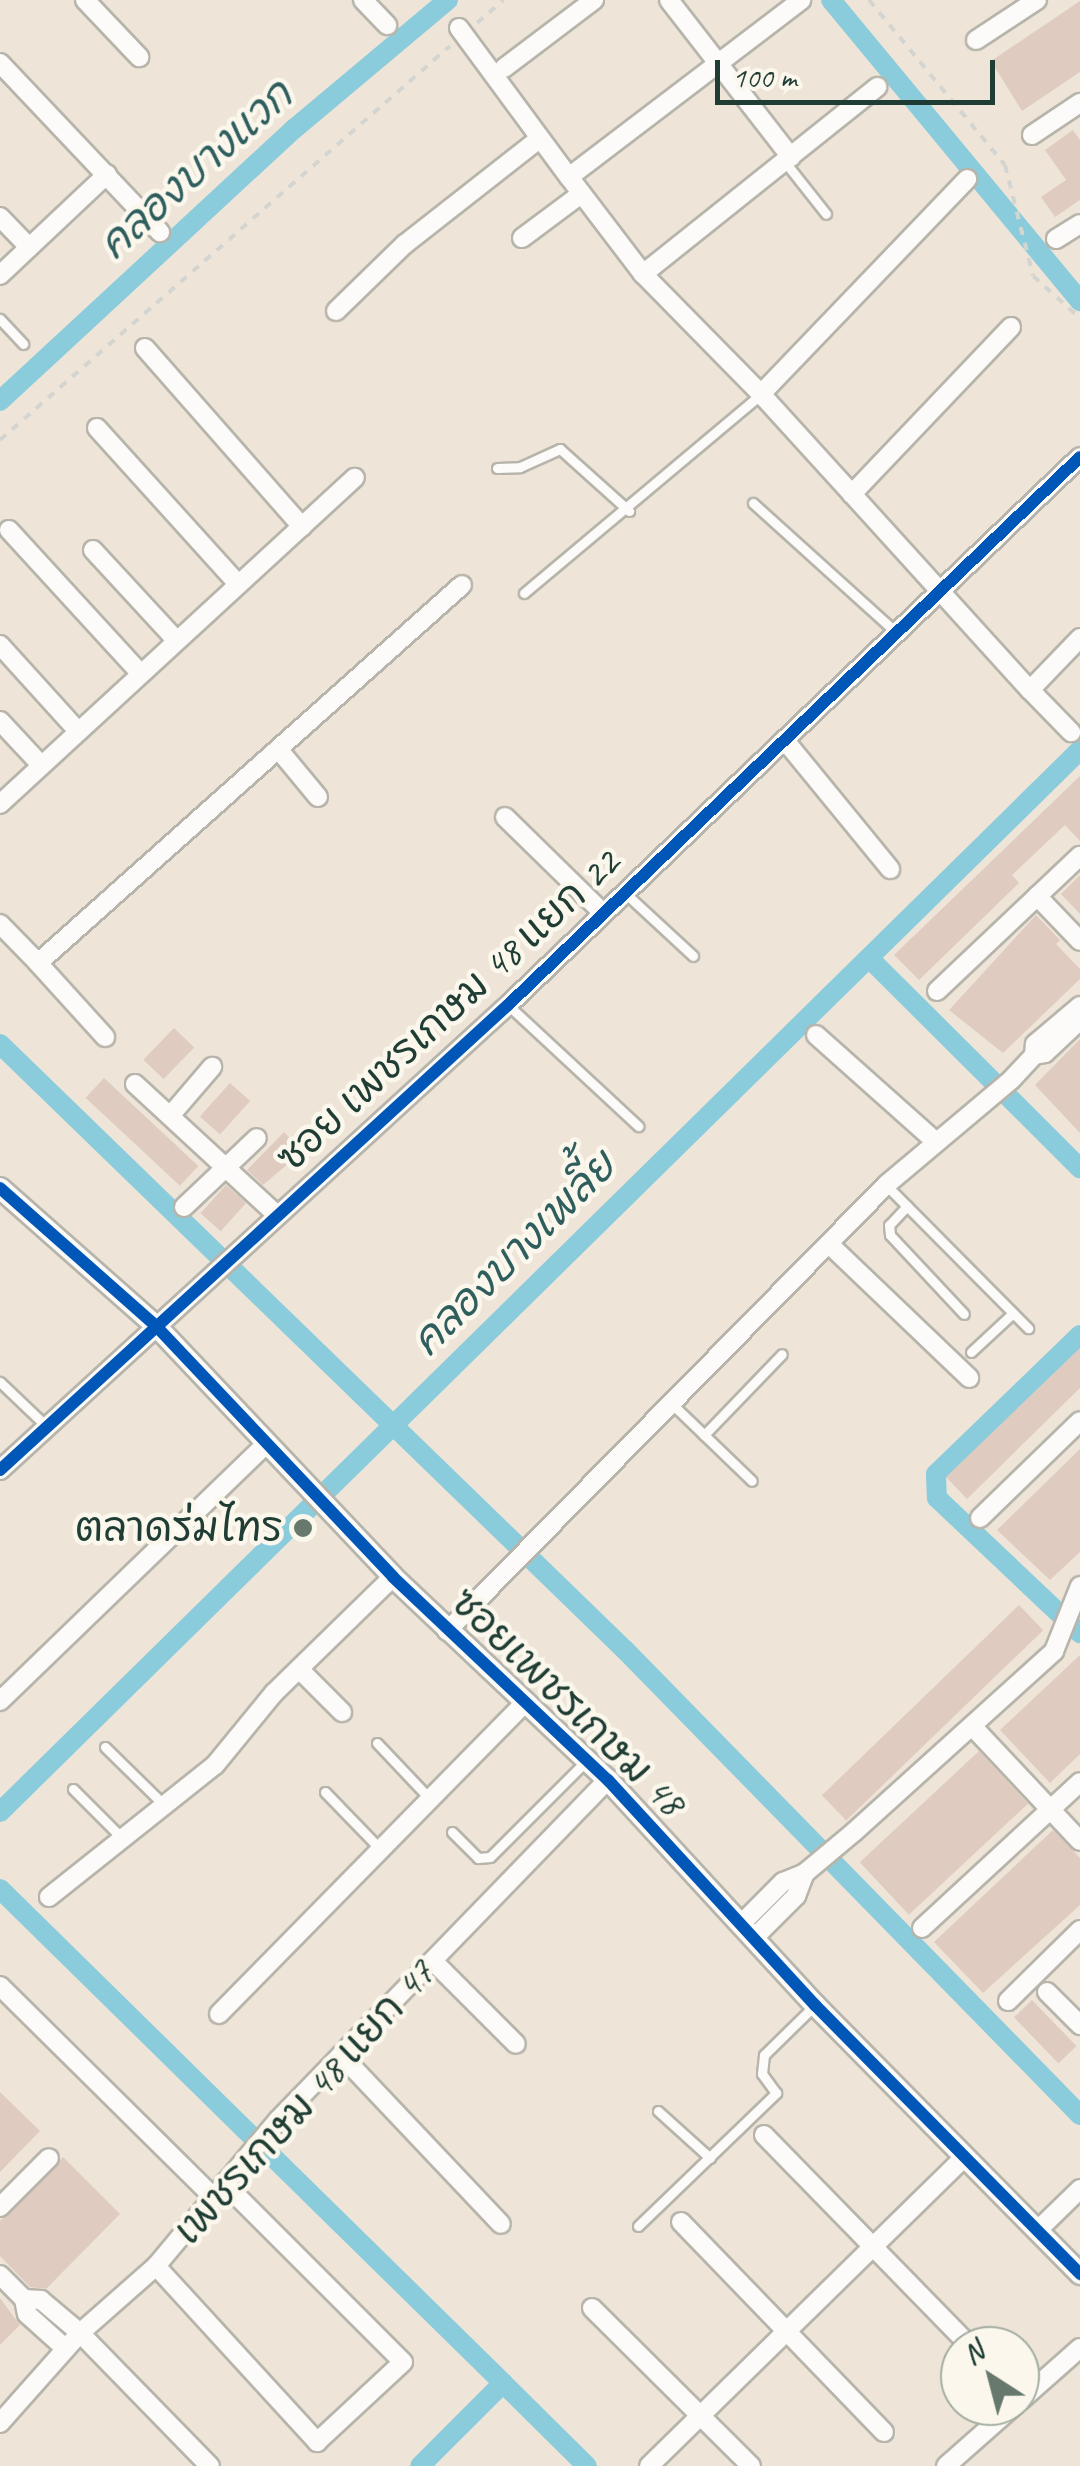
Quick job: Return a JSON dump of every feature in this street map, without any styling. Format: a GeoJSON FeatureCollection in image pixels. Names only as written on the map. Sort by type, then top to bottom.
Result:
{"type":"FeatureCollection","features":[{"type":"Feature","properties":{"kind":"street"},"geometry":{"type":"LineString","coordinates":[[85,0],[139,57]]}},
{"type":"Feature","properties":{"kind":"street"},"geometry":{"type":"LineString","coordinates":[[363,0],[387,26]]}},
{"type":"Feature","properties":{"kind":"street"},"geometry":{"type":"LineString","coordinates":[[504,68],[594,0]]}},
{"type":"Feature","properties":{"kind":"street"},"geometry":{"type":"LineString","coordinates":[[669,0],[788,160]]}},
{"type":"Feature","properties":{"kind":"street"},"geometry":{"type":"LineString","coordinates":[[569,177],[801,0]]}},
{"type":"Feature","properties":{"kind":"street"},"geometry":{"type":"LineString","coordinates":[[976,40],[1037,0]]}},
{"type":"Feature","properties":{"kind":"street"},"geometry":{"type":"LineString","coordinates":[[461,31],[643,274],[762,394],[940,594],[1071,732]]}},
{"type":"Feature","properties":{"kind":"street"},"geometry":{"type":"LineString","coordinates":[[0,63],[160,232]]}},
{"type":"Feature","properties":{"kind":"street"},"geometry":{"type":"LineString","coordinates":[[643,274],[877,87]]}},
{"type":"Feature","properties":{"kind":"street"},"geometry":{"type":"LineString","coordinates":[[1032,135],[1080,102]]}},
{"type":"Feature","properties":{"kind":"street"},"geometry":{"type":"LineString","coordinates":[[336,311],[405,244],[539,138]]}},
{"type":"Feature","properties":{"kind":"street"},"geometry":{"type":"LineString","coordinates":[[0,275],[107,174]]}},
{"type":"Feature","properties":{"kind":"street"},"geometry":{"type":"LineString","coordinates":[[762,394],[966,179]]}},
{"type":"Feature","properties":{"kind":"street"},"geometry":{"type":"LineString","coordinates":[[522,238],[581,194]]}},
{"type":"Feature","properties":{"kind":"street"},"geometry":{"type":"LineString","coordinates":[[0,218],[30,248]]}},
{"type":"Feature","properties":{"kind":"street"},"geometry":{"type":"LineString","coordinates":[[1056,239],[1080,224]]}},
{"type":"Feature","properties":{"kind":"street"},"geometry":{"type":"LineString","coordinates":[[852,494],[1011,327]]}},
{"type":"Feature","properties":{"kind":"street"},"geometry":{"type":"LineString","coordinates":[[145,348],[302,526]]}},
{"type":"Feature","properties":{"kind":"street"},"geometry":{"type":"LineString","coordinates":[[97,428],[238,584]]}},
{"type":"Feature","properties":{"kind":"street","name":"ซอย เพชรเกษม 48 แยก 22"},"geometry":{"type":"LineString","coordinates":[[0,1470],[508,1005],[603,914],[622,890],[787,743],[1080,457]]}},
{"type":"Feature","properties":{"kind":"street"},"geometry":{"type":"LineString","coordinates":[[4,793],[41,765],[355,478]]}},
{"type":"Feature","properties":{"kind":"street"},"geometry":{"type":"LineString","coordinates":[[9,530],[140,673]]}},
{"type":"Feature","properties":{"kind":"street"},"geometry":{"type":"LineString","coordinates":[[93,550],[176,640]]}},
{"type":"Feature","properties":{"kind":"street"},"geometry":{"type":"LineString","coordinates":[[38,963],[462,585]]}},
{"type":"Feature","properties":{"kind":"street"},"geometry":{"type":"LineString","coordinates":[[1030,690],[1080,638]]}},
{"type":"Feature","properties":{"kind":"street"},"geometry":{"type":"LineString","coordinates":[[0,646],[78,731]]}},
{"type":"Feature","properties":{"kind":"street"},"geometry":{"type":"LineString","coordinates":[[0,721],[41,765]]}},
{"type":"Feature","properties":{"kind":"street"},"geometry":{"type":"LineString","coordinates":[[787,743],[890,869]]}},
{"type":"Feature","properties":{"kind":"street"},"geometry":{"type":"LineString","coordinates":[[279,750],[318,797]]}},
{"type":"Feature","properties":{"kind":"street"},"geometry":{"type":"LineString","coordinates":[[505,817],[603,914]]}},
{"type":"Feature","properties":{"kind":"street"},"geometry":{"type":"LineString","coordinates":[[937,991],[1080,856]]}},
{"type":"Feature","properties":{"kind":"street"},"geometry":{"type":"LineString","coordinates":[[1037,896],[1080,941]]}},
{"type":"Feature","properties":{"kind":"street"},"geometry":{"type":"LineString","coordinates":[[0,924],[105,1037]]}},
{"type":"Feature","properties":{"kind":"street"},"geometry":{"type":"LineString","coordinates":[[1034,1056],[1035,1044],[1080,1006]]}},
{"type":"Feature","properties":{"kind":"street"},"geometry":{"type":"LineString","coordinates":[[446,1631],[886,1185],[1034,1056],[1045,1054],[1080,1020]]}},
{"type":"Feature","properties":{"kind":"street"},"geometry":{"type":"LineString","coordinates":[[816,1035],[935,1141]]}},
{"type":"Feature","properties":{"kind":"street"},"geometry":{"type":"LineString","coordinates":[[170,1116],[212,1067]]}},
{"type":"Feature","properties":{"kind":"street"},"geometry":{"type":"LineString","coordinates":[[135,1084],[276,1216]]}},
{"type":"Feature","properties":{"kind":"street"},"geometry":{"type":"LineString","coordinates":[[184,1207],[256,1138]]}},
{"type":"Feature","properties":{"kind":"street","name":"ซอยเพชรเกษม 48"},"geometry":{"type":"LineString","coordinates":[[0,1188],[156,1326],[446,1631],[584,1763],[608,1780],[815,2005],[1080,2274]]}},
{"type":"Feature","properties":{"kind":"street"},"geometry":{"type":"LineString","coordinates":[[829,1244],[969,1378]]}},
{"type":"Feature","properties":{"kind":"street"},"geometry":{"type":"LineString","coordinates":[[980,1518],[1079,1424]]}},
{"type":"Feature","properties":{"kind":"street"},"geometry":{"type":"LineString","coordinates":[[0,1702],[267,1443]]}},
{"type":"Feature","properties":{"kind":"street"},"geometry":{"type":"LineString","coordinates":[[49,1897],[162,1803],[215,1765],[299,1669],[393,1577]]}},
{"type":"Feature","properties":{"kind":"street"},"geometry":{"type":"LineString","coordinates":[[749,1929],[783,1882],[805,1873],[854,1832],[1054,1651],[1077,1593]]}},
{"type":"Feature","properties":{"kind":"street"},"geometry":{"type":"LineString","coordinates":[[299,1669],[342,1712]]}},
{"type":"Feature","properties":{"kind":"street"},"geometry":{"type":"LineString","coordinates":[[219,2014],[525,1703]]}},
{"type":"Feature","properties":{"kind":"street"},"geometry":{"type":"LineString","coordinates":[[973,1727],[1080,1841]]}},
{"type":"Feature","properties":{"kind":"street","name":"เพชรเกษม 48 แยก 47"},"geometry":{"type":"LineString","coordinates":[[0,2422],[80,2334],[156,2266],[278,2120],[608,1780]]}},
{"type":"Feature","properties":{"kind":"street"},"geometry":{"type":"LineString","coordinates":[[922,1928],[1080,1782]]}},
{"type":"Feature","properties":{"kind":"street"},"geometry":{"type":"LineString","coordinates":[[1008,2000],[1080,1930]]}},
{"type":"Feature","properties":{"kind":"street"},"geometry":{"type":"LineString","coordinates":[[432,1960],[516,2044]]}},
{"type":"Feature","properties":{"kind":"street"},"geometry":{"type":"LineString","coordinates":[[0,1986],[404,2362],[317,2442],[156,2266]]}},
{"type":"Feature","properties":{"kind":"street"},"geometry":{"type":"LineString","coordinates":[[1047,1992],[1080,2025]]}},
{"type":"Feature","properties":{"kind":"street"},"geometry":{"type":"LineString","coordinates":[[342,2056],[502,2224]]}},
{"type":"Feature","properties":{"kind":"street"},"geometry":{"type":"LineString","coordinates":[[764,2136],[950,2326]]}},
{"type":"Feature","properties":{"kind":"street"},"geometry":{"type":"LineString","coordinates":[[0,2207],[48,2158]]}},
{"type":"Feature","properties":{"kind":"street"},"geometry":{"type":"LineString","coordinates":[[649,2466],[784,2330],[965,2158]]}},
{"type":"Feature","properties":{"kind":"street"},"geometry":{"type":"LineString","coordinates":[[1037,2230],[1080,2189]]}},
{"type":"Feature","properties":{"kind":"street"},"geometry":{"type":"LineString","coordinates":[[680,2222],[884,2432]]}},
{"type":"Feature","properties":{"kind":"street"},"geometry":{"type":"LineString","coordinates":[[0,2275],[24,2298],[27,2314],[66,2349]]}},
{"type":"Feature","properties":{"kind":"street"},"geometry":{"type":"LineString","coordinates":[[24,2298],[41,2300],[80,2334],[210,2466]]}},
{"type":"Feature","properties":{"kind":"street"},"geometry":{"type":"LineString","coordinates":[[592,2308],[752,2466]]}},
{"type":"Feature","properties":{"kind":"street"},"geometry":{"type":"LineString","coordinates":[[1040,2383],[1080,2348]]}},
{"type":"Feature","properties":{"kind":"street"},"geometry":{"type":"LineString","coordinates":[[946,2466],[991,2426]]}},
{"type":"Feature","properties":{"kind":"lane"},"geometry":{"type":"LineString","coordinates":[[788,160],[826,214]]}},
{"type":"Feature","properties":{"kind":"lane"},"geometry":{"type":"LineString","coordinates":[[0,319],[24,344]]}},
{"type":"Feature","properties":{"kind":"lane"},"geometry":{"type":"LineString","coordinates":[[524,593],[628,511],[762,394]]}},
{"type":"Feature","properties":{"kind":"lane"},"geometry":{"type":"LineString","coordinates":[[497,468],[520,467],[560,450],[628,511]]}},
{"type":"Feature","properties":{"kind":"lane"},"geometry":{"type":"LineString","coordinates":[[752,503],[900,635]]}},
{"type":"Feature","properties":{"kind":"lane"},"geometry":{"type":"LineString","coordinates":[[622,890],[694,956]]}},
{"type":"Feature","properties":{"kind":"lane"},"geometry":{"type":"LineString","coordinates":[[508,1005],[638,1126]]}},
{"type":"Feature","properties":{"kind":"lane"},"geometry":{"type":"LineString","coordinates":[[886,1185],[1028,1328]]}},
{"type":"Feature","properties":{"kind":"lane"},"geometry":{"type":"LineString","coordinates":[[907,1206],[889,1225],[890,1235],[964,1314]]}},
{"type":"Feature","properties":{"kind":"lane"},"geometry":{"type":"LineString","coordinates":[[971,1352],[1013,1314]]}},
{"type":"Feature","properties":{"kind":"lane"},"geometry":{"type":"LineString","coordinates":[[704,1435],[782,1354]]}},
{"type":"Feature","properties":{"kind":"lane"},"geometry":{"type":"LineString","coordinates":[[0,1382],[46,1426]]}},
{"type":"Feature","properties":{"kind":"lane"},"geometry":{"type":"LineString","coordinates":[[669,1401],[752,1481]]}},
{"type":"Feature","properties":{"kind":"lane"},"geometry":{"type":"LineString","coordinates":[[377,1742],[432,1801]]}},
{"type":"Feature","properties":{"kind":"lane"},"geometry":{"type":"LineString","coordinates":[[106,1748],[162,1803]]}},
{"type":"Feature","properties":{"kind":"lane"},"geometry":{"type":"LineString","coordinates":[[452,1832],[478,1858],[490,1857],[584,1763]]}},
{"type":"Feature","properties":{"kind":"lane"},"geometry":{"type":"LineString","coordinates":[[72,1789],[122,1838]]}},
{"type":"Feature","properties":{"kind":"lane"},"geometry":{"type":"LineString","coordinates":[[325,1792],[382,1851]]}},
{"type":"Feature","properties":{"kind":"lane"},"geometry":{"type":"LineString","coordinates":[[638,2226],[776,2093],[762,2074],[764,2055],[815,2005]]}},
{"type":"Feature","properties":{"kind":"lane"},"geometry":{"type":"LineString","coordinates":[[658,2111],[710,2158]]}},
{"type":"Feature","properties":{"kind":"path"},"geometry":{"type":"LineString","coordinates":[[0,440],[461,31],[503,0]]}},
{"type":"Feature","properties":{"kind":"path"},"geometry":{"type":"LineString","coordinates":[[870,0],[1005,165],[1033,276],[1080,318]]}},
{"type":"Feature","properties":{"kind":"building"},"geometry":{"type":"Polygon","coordinates":[[[1080,1],[1080,72],[1022,111],[991,61],[1080,1]]]}},
{"type":"Feature","properties":{"kind":"building"},"geometry":{"type":"Polygon","coordinates":[[[1073,130],[1080,140],[1080,200],[1055,217],[1041,197],[1066,180],[1045,150],[1073,130]]]}},
{"type":"Feature","properties":{"kind":"building"},"geometry":{"type":"Polygon","coordinates":[[[1080,776],[1080,841],[1065,825],[1012,875],[1019,883],[919,980],[894,955],[1080,776]]]}},
{"type":"Feature","properties":{"kind":"building"},"geometry":{"type":"Polygon","coordinates":[[[1080,875],[1080,914],[1061,894],[1080,875]]]}},
{"type":"Feature","properties":{"kind":"building"},"geometry":{"type":"Polygon","coordinates":[[[1036,915],[1080,969],[1080,979],[1003,1053],[949,1010],[1036,915]]]}},
{"type":"Feature","properties":{"kind":"building"},"geometry":{"type":"Polygon","coordinates":[[[174,1028],[194,1047],[164,1079],[143,1060],[174,1028]]]}},
{"type":"Feature","properties":{"kind":"building"},"geometry":{"type":"Polygon","coordinates":[[[1080,1039],[1080,1133],[1035,1085],[1080,1039]]]}},
{"type":"Feature","properties":{"kind":"building"},"geometry":{"type":"Polygon","coordinates":[[[104,1078],[198,1166],[180,1186],[86,1098],[104,1078]]]}},
{"type":"Feature","properties":{"kind":"building"},"geometry":{"type":"Polygon","coordinates":[[[230,1083],[250,1101],[220,1135],[200,1116],[230,1083]]]}},
{"type":"Feature","properties":{"kind":"building"},"geometry":{"type":"Polygon","coordinates":[[[284,1132],[303,1151],[263,1185],[247,1170],[284,1132]]]}},
{"type":"Feature","properties":{"kind":"building"},"geometry":{"type":"Polygon","coordinates":[[[226,1185],[246,1203],[221,1231],[201,1213],[226,1185]]]}},
{"type":"Feature","properties":{"kind":"building"},"geometry":{"type":"Polygon","coordinates":[[[1080,1348],[1080,1388],[967,1499],[946,1477],[1080,1348]]]}},
{"type":"Feature","properties":{"kind":"building"},"geometry":{"type":"Polygon","coordinates":[[[1080,1449],[1080,1552],[1050,1580],[997,1530],[1080,1449]]]}},
{"type":"Feature","properties":{"kind":"building"},"geometry":{"type":"Polygon","coordinates":[[[1019,1605],[1043,1630],[846,1821],[822,1795],[1019,1605]]]}},
{"type":"Feature","properties":{"kind":"building"},"geometry":{"type":"Polygon","coordinates":[[[1080,1655],[1080,1754],[1050,1783],[1000,1730],[1080,1655]]]}},
{"type":"Feature","properties":{"kind":"building"},"geometry":{"type":"Polygon","coordinates":[[[979,1751],[1028,1804],[909,1915],[860,1862],[979,1751]]]}},
{"type":"Feature","properties":{"kind":"building"},"geometry":{"type":"Polygon","coordinates":[[[1053,1830],[1080,1858],[1080,1905],[983,1993],[934,1942],[1053,1830]]]}},
{"type":"Feature","properties":{"kind":"building"},"geometry":{"type":"Polygon","coordinates":[[[1032,2000],[1076,2046],[1058,2063],[1014,2017],[1032,2000]]]}},
{"type":"Feature","properties":{"kind":"building"},"geometry":{"type":"Polygon","coordinates":[[[0,2092],[40,2131],[0,2172],[0,2092]]]}},
{"type":"Feature","properties":{"kind":"building"},"geometry":{"type":"Polygon","coordinates":[[[63,2157],[120,2214],[46,2289],[30,2287],[0,2256],[0,2221],[63,2157]]]}},
{"type":"Feature","properties":{"kind":"building"},"geometry":{"type":"Polygon","coordinates":[[[0,2298],[20,2325],[0,2345],[0,2298]]]}},
{"type":"Feature","properties":{"kind":"waterway","name":"คลองบางแวก"},"geometry":{"type":"LineString","coordinates":[[0,401],[294,129],[448,0]]}},
{"type":"Feature","properties":{"kind":"waterway"},"geometry":{"type":"LineString","coordinates":[[831,0],[1080,301]]}},
{"type":"Feature","properties":{"kind":"waterway","name":"คลองบางเพลี้ย"},"geometry":{"type":"LineString","coordinates":[[0,1812],[1080,750]]}},
{"type":"Feature","properties":{"kind":"waterway"},"geometry":{"type":"LineString","coordinates":[[869,958],[1080,1168]]}},
{"type":"Feature","properties":{"kind":"waterway"},"geometry":{"type":"LineString","coordinates":[[0,1044],[625,1650],[1080,2115]]}},
{"type":"Feature","properties":{"kind":"waterway"},"geometry":{"type":"LineString","coordinates":[[1080,1335],[936,1474],[937,1498],[1080,1633]]}},
{"type":"Feature","properties":{"kind":"waterway"},"geometry":{"type":"LineString","coordinates":[[0,1889],[503,2383],[420,2466]]}},
{"type":"Feature","properties":{"kind":"waterway"},"geometry":{"type":"LineString","coordinates":[[503,2383],[587,2466]]}},
{"type":"Feature","properties":{"kind":"cycle path"},"geometry":{"type":"LineString","coordinates":[[0,1470],[508,1005],[1080,457]]}},
{"type":"Feature","properties":{"kind":"cycle path"},"geometry":{"type":"LineString","coordinates":[[0,1188],[156,1326],[393,1577],[608,1780],[815,2005],[1080,2274]]}},
{"type":"Feature","properties":{"kind":"place","name":"ตลาดร่มไทร"},"geometry":{"type":"Point","coordinates":[303,1528]}}]}
